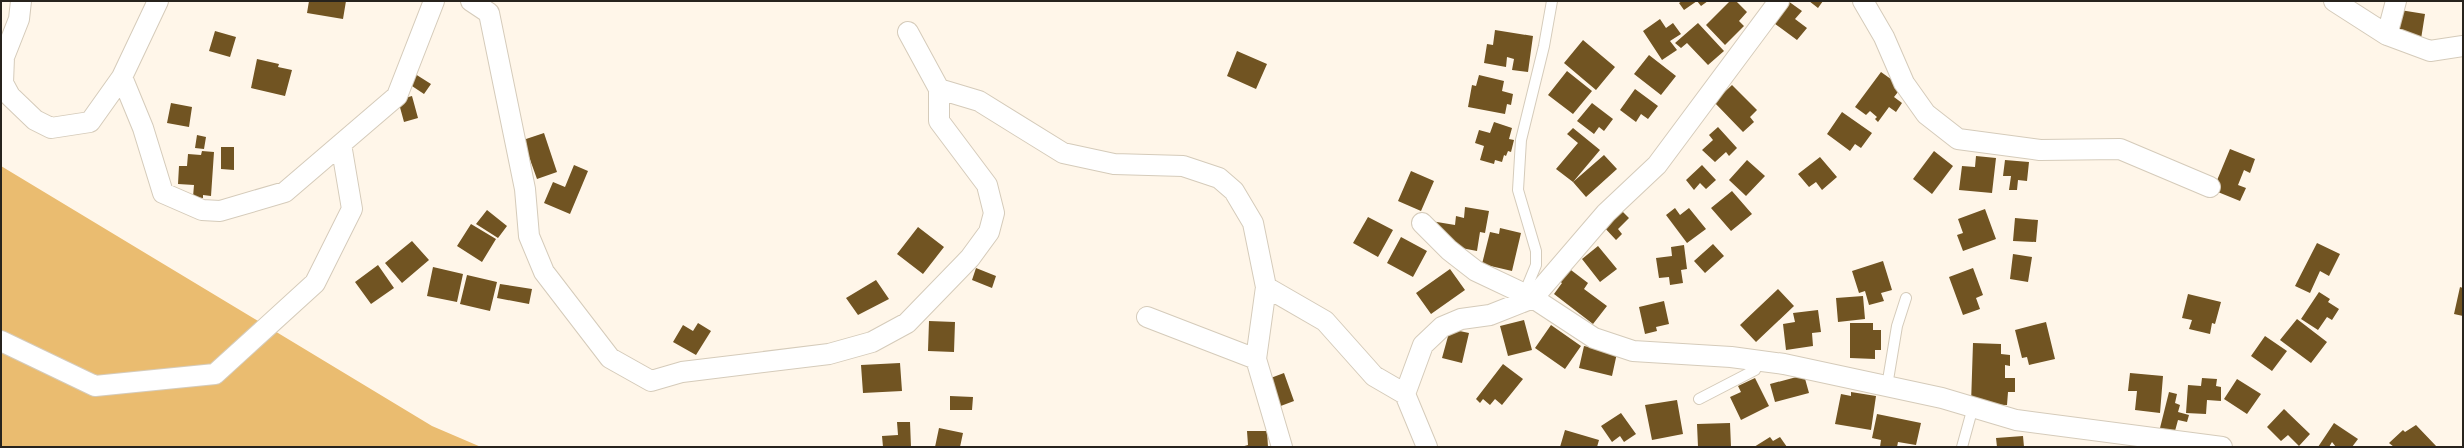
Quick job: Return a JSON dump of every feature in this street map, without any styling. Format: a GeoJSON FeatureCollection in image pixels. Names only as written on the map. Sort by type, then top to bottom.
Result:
{"type":"FeatureCollection","features":[{"type":"Feature","properties":{"kind":"street"},"geometry":{"type":"LineString","coordinates":[[21,1],[19,19],[4,57],[3,83],[10,96],[35,120],[51,128],[90,122],[122,77],[158,1]]}},
{"type":"Feature","properties":{"kind":"street"},"geometry":{"type":"LineString","coordinates":[[122,77],[143,128],[162,193],[202,210],[220,211],[285,192],[397,96],[434,1]]}},
{"type":"Feature","properties":{"kind":"street"},"geometry":{"type":"LineString","coordinates":[[471,1],[489,13],[525,189],[529,236],[544,272],[610,358],[651,381],[682,372],[829,354],[872,342],[906,323],[970,258],[989,232],[994,213],[987,185],[939,121],[939,89],[908,32]]}},
{"type":"Feature","properties":{"kind":"street"},"geometry":{"type":"LineString","coordinates":[[1405,394],[1424,345],[1442,327],[1460,319],[1490,315],[1529,296],[1606,213],[1657,165],[1779,1]]}},
{"type":"Feature","properties":{"kind":"street"},"geometry":{"type":"LineString","coordinates":[[1863,1],[1884,37],[1904,83],[1926,114],[1958,138],[2040,150],[2120,149],[2210,187]]}},
{"type":"Feature","properties":{"kind":"street"},"geometry":{"type":"LineString","coordinates":[[2334,1],[2387,35],[2430,51],[2463,46]]}},
{"type":"Feature","properties":{"kind":"street"},"geometry":{"type":"LineString","coordinates":[[2387,35],[2396,1]]}},
{"type":"Feature","properties":{"kind":"street"},"geometry":{"type":"LineString","coordinates":[[939,89],[979,101],[1063,153],[1114,164],[1183,166],[1219,178],[1234,191],[1253,223],[1266,287],[1256,359],[1282,447]]}},
{"type":"Feature","properties":{"kind":"street"},"geometry":{"type":"LineString","coordinates":[[1,341],[95,386],[215,374],[315,283],[352,209],[341,144]]}},
{"type":"Feature","properties":{"kind":"street"},"geometry":{"type":"LineString","coordinates":[[1422,223],[1449,250],[1476,271],[1529,296],[1594,338],[1633,351],[1760,361],[1942,398],[2016,420],[2164,443],[2222,447]]}},
{"type":"Feature","properties":{"kind":"street"},"geometry":{"type":"LineString","coordinates":[[1266,287],[1324,321],[1374,376],[1405,394],[1427,447]]}},
{"type":"Feature","properties":{"kind":"street"},"geometry":{"type":"LineString","coordinates":[[1147,317],[1256,359]]}},
{"type":"Feature","properties":{"kind":"lane"},"geometry":{"type":"LineString","coordinates":[[1529,296],[1536,266],[1536,251],[1518,190],[1521,140],[1544,46],[1552,1]]}},
{"type":"Feature","properties":{"kind":"lane"},"geometry":{"type":"LineString","coordinates":[[1887,386],[1897,326],[1906,298]]}},
{"type":"Feature","properties":{"kind":"lane"},"geometry":{"type":"LineString","coordinates":[[1699,399],[1755,370],[1760,361]]}},
{"type":"Feature","properties":{"kind":"lane"},"geometry":{"type":"LineString","coordinates":[[1962,447],[1973,407]]}},
{"type":"Feature","properties":{"kind":"shaded area"},"geometry":{"type":"Polygon","coordinates":[[[1,166],[432,426],[481,447],[1,447],[1,166]]]}},
{"type":"Feature","properties":{"kind":"building"},"geometry":{"type":"Polygon","coordinates":[[[309,1],[346,1],[343,19],[307,13],[309,1]]]}},
{"type":"Feature","properties":{"kind":"building"},"geometry":{"type":"Polygon","coordinates":[[[1682,1],[1697,1],[1684,10],[1679,3],[1682,1]]]}},
{"type":"Feature","properties":{"kind":"building"},"geometry":{"type":"Polygon","coordinates":[[[1697,1],[1708,1],[1701,6],[1697,1]]]}},
{"type":"Feature","properties":{"kind":"building"},"geometry":{"type":"Polygon","coordinates":[[[1730,1],[1736,1],[1747,12],[1739,21],[1744,26],[1725,45],[1706,25],[1730,1]]]}},
{"type":"Feature","properties":{"kind":"building"},"geometry":{"type":"Polygon","coordinates":[[[1788,1],[1802,11],[1795,19],[1807,28],[1797,40],[1771,21],[1788,1]]]}},
{"type":"Feature","properties":{"kind":"building"},"geometry":{"type":"Polygon","coordinates":[[[1809,1],[1823,1],[1818,8],[1809,1]]]}},
{"type":"Feature","properties":{"kind":"building"},"geometry":{"type":"Polygon","coordinates":[[[2400,10],[2425,14],[2421,39],[2396,35],[2400,10]]]}},
{"type":"Feature","properties":{"kind":"building"},"geometry":{"type":"Polygon","coordinates":[[[1660,19],[1666,28],[1673,23],[1681,34],[1670,41],[1677,50],[1662,60],[1643,31],[1660,19]]]}},
{"type":"Feature","properties":{"kind":"building"},"geometry":{"type":"Polygon","coordinates":[[[1698,23],[1724,51],[1708,65],[1687,43],[1681,48],[1675,43],[1698,23]]]}},
{"type":"Feature","properties":{"kind":"building"},"geometry":{"type":"Polygon","coordinates":[[[1495,30],[1533,36],[1528,72],[1512,70],[1514,59],[1507,57],[1506,67],[1484,63],[1487,44],[1493,45],[1495,30]]]}},
{"type":"Feature","properties":{"kind":"building"},"geometry":{"type":"Polygon","coordinates":[[[215,31],[236,37],[230,57],[209,51],[215,31]]]}},
{"type":"Feature","properties":{"kind":"building"},"geometry":{"type":"Polygon","coordinates":[[[1583,40],[1615,67],[1596,90],[1564,63],[1583,40]]]}},
{"type":"Feature","properties":{"kind":"building"},"geometry":{"type":"Polygon","coordinates":[[[1237,51],[1267,64],[1256,89],[1227,76],[1237,51]]]}},
{"type":"Feature","properties":{"kind":"building"},"geometry":{"type":"Polygon","coordinates":[[[1649,55],[1676,76],[1661,95],[1634,74],[1649,55]]]}},
{"type":"Feature","properties":{"kind":"building"},"geometry":{"type":"Polygon","coordinates":[[[257,59],[279,64],[278,67],[292,70],[285,96],[251,88],[257,59]]]}},
{"type":"Feature","properties":{"kind":"building"},"geometry":{"type":"Polygon","coordinates":[[[1567,71],[1592,91],[1573,114],[1548,95],[1567,71]]]}},
{"type":"Feature","properties":{"kind":"building"},"geometry":{"type":"Polygon","coordinates":[[[412,72],[431,84],[424,94],[406,82],[412,72]]]}},
{"type":"Feature","properties":{"kind":"building"},"geometry":{"type":"Polygon","coordinates":[[[1881,72],[1902,87],[1894,97],[1902,103],[1896,112],[1889,107],[1878,122],[1875,119],[1877,117],[1870,111],[1866,115],[1855,107],[1881,72]]]}},
{"type":"Feature","properties":{"kind":"building"},"geometry":{"type":"Polygon","coordinates":[[[1479,75],[1504,81],[1502,91],[1513,94],[1511,105],[1507,104],[1505,114],[1468,107],[1472,85],[1476,86],[1479,75]]]}},
{"type":"Feature","properties":{"kind":"building"},"geometry":{"type":"Polygon","coordinates":[[[1732,85],[1757,110],[1750,117],[1754,122],[1743,132],[1714,102],[1732,85]]]}},
{"type":"Feature","properties":{"kind":"building"},"geometry":{"type":"Polygon","coordinates":[[[1635,89],[1658,106],[1648,119],[1641,114],[1636,122],[1620,110],[1635,89]]]}},
{"type":"Feature","properties":{"kind":"building"},"geometry":{"type":"Polygon","coordinates":[[[412,96],[418,118],[404,122],[398,100],[412,96]]]}},
{"type":"Feature","properties":{"kind":"building"},"geometry":{"type":"Polygon","coordinates":[[[171,103],[192,107],[189,127],[167,123],[171,103]]]}},
{"type":"Feature","properties":{"kind":"building"},"geometry":{"type":"Polygon","coordinates":[[[1592,103],[1613,119],[1604,131],[1599,127],[1594,134],[1577,121],[1592,103]]]}},
{"type":"Feature","properties":{"kind":"building"},"geometry":{"type":"Polygon","coordinates":[[[1842,112],[1872,133],[1861,148],[1855,144],[1850,151],[1827,134],[1842,112]]]}},
{"type":"Feature","properties":{"kind":"building"},"geometry":{"type":"Polygon","coordinates":[[[1494,122],[1512,128],[1509,139],[1514,140],[1511,152],[1508,151],[1506,156],[1504,155],[1502,162],[1495,160],[1494,164],[1480,160],[1484,146],[1475,143],[1479,130],[1490,133],[1494,122]]]}},
{"type":"Feature","properties":{"kind":"building"},"geometry":{"type":"Polygon","coordinates":[[[1718,127],[1737,148],[1729,156],[1726,152],[1715,162],[1702,150],[1713,140],[1709,135],[1718,127]]]}},
{"type":"Feature","properties":{"kind":"building"},"geometry":{"type":"Polygon","coordinates":[[[1573,128],[1600,150],[1573,182],[1556,169],[1578,143],[1567,134],[1573,128]]]}},
{"type":"Feature","properties":{"kind":"building"},"geometry":{"type":"Polygon","coordinates":[[[544,133],[557,172],[537,179],[523,140],[544,133]]]}},
{"type":"Feature","properties":{"kind":"building"},"geometry":{"type":"Polygon","coordinates":[[[197,135],[206,137],[204,149],[195,148],[197,135]]]}},
{"type":"Feature","properties":{"kind":"building"},"geometry":{"type":"Polygon","coordinates":[[[221,147],[234,147],[234,170],[221,169],[221,147]]]}},
{"type":"Feature","properties":{"kind":"building"},"geometry":{"type":"Polygon","coordinates":[[[2230,149],[2255,159],[2250,173],[2244,170],[2238,185],[2246,188],[2240,201],[2213,190],[2230,149]]]}},
{"type":"Feature","properties":{"kind":"building"},"geometry":{"type":"Polygon","coordinates":[[[202,151],[214,152],[211,196],[203,195],[203,198],[193,197],[194,185],[178,184],[179,166],[187,166],[188,154],[201,155],[202,151]]]}},
{"type":"Feature","properties":{"kind":"building"},"geometry":{"type":"Polygon","coordinates":[[[1934,151],[1953,166],[1932,194],[1913,179],[1934,151]]]}},
{"type":"Feature","properties":{"kind":"building"},"geometry":{"type":"Polygon","coordinates":[[[1604,155],[1617,169],[1586,197],[1573,182],[1604,155]]]}},
{"type":"Feature","properties":{"kind":"building"},"geometry":{"type":"Polygon","coordinates":[[[1976,156],[1996,158],[1992,193],[1959,190],[1962,166],[1975,167],[1976,156]]]}},
{"type":"Feature","properties":{"kind":"building"},"geometry":{"type":"Polygon","coordinates":[[[1820,157],[1837,177],[1822,190],[1816,182],[1809,187],[1798,174],[1820,157]]]}},
{"type":"Feature","properties":{"kind":"building"},"geometry":{"type":"Polygon","coordinates":[[[1747,160],[1765,176],[1746,196],[1729,180],[1747,160]]]}},
{"type":"Feature","properties":{"kind":"building"},"geometry":{"type":"Polygon","coordinates":[[[2005,160],[2029,162],[2027,181],[2018,180],[2017,190],[2009,190],[2011,176],[2003,176],[2005,160]]]}},
{"type":"Feature","properties":{"kind":"building"},"geometry":{"type":"Polygon","coordinates":[[[574,165],[588,171],[570,214],[544,203],[553,182],[565,187],[574,165]]]}},
{"type":"Feature","properties":{"kind":"building"},"geometry":{"type":"Polygon","coordinates":[[[1702,165],[1716,180],[1706,189],[1700,183],[1694,190],[1686,180],[1702,165]]]}},
{"type":"Feature","properties":{"kind":"building"},"geometry":{"type":"Polygon","coordinates":[[[1411,171],[1434,181],[1421,211],[1398,201],[1411,171]]]}},
{"type":"Feature","properties":{"kind":"building"},"geometry":{"type":"Polygon","coordinates":[[[1732,191],[1752,214],[1731,231],[1711,208],[1732,191]]]}},
{"type":"Feature","properties":{"kind":"building"},"geometry":{"type":"Polygon","coordinates":[[[1465,207],[1489,211],[1485,233],[1480,232],[1477,251],[1451,246],[1431,221],[1455,225],[1456,216],[1464,218],[1465,207]]]}},
{"type":"Feature","properties":{"kind":"building"},"geometry":{"type":"Polygon","coordinates":[[[1619,208],[1629,218],[1618,229],[1622,234],[1616,240],[1602,225],[1619,208]]]}},
{"type":"Feature","properties":{"kind":"building"},"geometry":{"type":"Polygon","coordinates":[[[1675,208],[1680,215],[1689,208],[1706,229],[1687,243],[1666,215],[1675,208]]]}},
{"type":"Feature","properties":{"kind":"building"},"geometry":{"type":"Polygon","coordinates":[[[1985,209],[1996,239],[1963,251],[1957,235],[1963,233],[1958,219],[1985,209]]]}},
{"type":"Feature","properties":{"kind":"building"},"geometry":{"type":"Polygon","coordinates":[[[487,210],[507,226],[498,238],[476,224],[487,210]]]}},
{"type":"Feature","properties":{"kind":"building"},"geometry":{"type":"Polygon","coordinates":[[[1368,217],[1393,230],[1378,257],[1353,243],[1368,217]]]}},
{"type":"Feature","properties":{"kind":"building"},"geometry":{"type":"Polygon","coordinates":[[[2015,218],[2038,220],[2036,242],[2013,241],[2015,218]]]}},
{"type":"Feature","properties":{"kind":"building"},"geometry":{"type":"Polygon","coordinates":[[[471,224],[496,239],[482,262],[457,246],[471,224]]]}},
{"type":"Feature","properties":{"kind":"building"},"geometry":{"type":"Polygon","coordinates":[[[918,227],[944,247],[923,274],[897,254],[918,227]]]}},
{"type":"Feature","properties":{"kind":"building"},"geometry":{"type":"Polygon","coordinates":[[[1500,228],[1521,233],[1512,271],[1482,264],[1490,232],[1499,234],[1500,228]]]}},
{"type":"Feature","properties":{"kind":"building"},"geometry":{"type":"Polygon","coordinates":[[[1401,237],[1427,251],[1413,277],[1387,263],[1401,237]]]}},
{"type":"Feature","properties":{"kind":"building"},"geometry":{"type":"Polygon","coordinates":[[[412,241],[429,260],[402,283],[385,263],[412,241]]]}},
{"type":"Feature","properties":{"kind":"building"},"geometry":{"type":"Polygon","coordinates":[[[2317,243],[2340,254],[2329,276],[2320,271],[2310,293],[2295,286],[2317,243]]]}},
{"type":"Feature","properties":{"kind":"building"},"geometry":{"type":"Polygon","coordinates":[[[1713,244],[1724,256],[1705,273],[1694,261],[1713,244]]]}},
{"type":"Feature","properties":{"kind":"building"},"geometry":{"type":"Polygon","coordinates":[[[1684,245],[1687,269],[1681,270],[1683,283],[1670,285],[1669,277],[1659,278],[1656,258],[1672,256],[1671,247],[1684,245]]]}},
{"type":"Feature","properties":{"kind":"building"},"geometry":{"type":"Polygon","coordinates":[[[1598,246],[1617,269],[1600,282],[1582,259],[1598,246]]]}},
{"type":"Feature","properties":{"kind":"building"},"geometry":{"type":"Polygon","coordinates":[[[2013,254],[2032,257],[2028,282],[2010,279],[2013,254]]]}},
{"type":"Feature","properties":{"kind":"building"},"geometry":{"type":"Polygon","coordinates":[[[1883,261],[1892,290],[1881,293],[1884,301],[1869,305],[1865,291],[1859,293],[1852,271],[1883,261]]]}},
{"type":"Feature","properties":{"kind":"building"},"geometry":{"type":"Polygon","coordinates":[[[378,265],[394,288],[371,304],[355,282],[378,265]]]}},
{"type":"Feature","properties":{"kind":"building"},"geometry":{"type":"Polygon","coordinates":[[[433,267],[463,274],[457,302],[427,296],[433,267]]]}},
{"type":"Feature","properties":{"kind":"building"},"geometry":{"type":"Polygon","coordinates":[[[1567,267],[1588,283],[1584,289],[1607,306],[1593,324],[1554,294],[1562,283],[1558,280],[1567,267]]]}},
{"type":"Feature","properties":{"kind":"building"},"geometry":{"type":"Polygon","coordinates":[[[976,268],[996,276],[992,288],[972,280],[976,268]]]}},
{"type":"Feature","properties":{"kind":"building"},"geometry":{"type":"Polygon","coordinates":[[[1973,268],[1983,295],[1976,298],[1980,309],[1963,315],[1949,277],[1973,268]]]}},
{"type":"Feature","properties":{"kind":"building"},"geometry":{"type":"Polygon","coordinates":[[[1450,269],[1465,290],[1431,314],[1416,293],[1450,269]]]}},
{"type":"Feature","properties":{"kind":"building"},"geometry":{"type":"Polygon","coordinates":[[[467,275],[497,282],[490,311],[460,304],[467,275]]]}},
{"type":"Feature","properties":{"kind":"building"},"geometry":{"type":"Polygon","coordinates":[[[876,280],[889,299],[858,315],[846,298],[876,280]]]}},
{"type":"Feature","properties":{"kind":"building"},"geometry":{"type":"Polygon","coordinates":[[[500,284],[532,289],[529,304],[497,298],[500,284]]]}},
{"type":"Feature","properties":{"kind":"building"},"geometry":{"type":"Polygon","coordinates":[[[2460,287],[2463,288],[2463,316],[2454,314],[2460,287]]]}},
{"type":"Feature","properties":{"kind":"building"},"geometry":{"type":"Polygon","coordinates":[[[1778,289],[1794,306],[1756,342],[1740,325],[1778,289]]]}},
{"type":"Feature","properties":{"kind":"building"},"geometry":{"type":"Polygon","coordinates":[[[2319,292],[2330,299],[2328,302],[2339,309],[2332,320],[2327,317],[2318,330],[2301,319],[2319,292]]]}},
{"type":"Feature","properties":{"kind":"building"},"geometry":{"type":"Polygon","coordinates":[[[2188,294],[2221,302],[2215,324],[2212,323],[2210,334],[2189,329],[2192,320],[2182,318],[2188,294]]]}},
{"type":"Feature","properties":{"kind":"building"},"geometry":{"type":"Polygon","coordinates":[[[1863,296],[1865,319],[1838,322],[1836,298],[1863,296]]]}},
{"type":"Feature","properties":{"kind":"building"},"geometry":{"type":"Polygon","coordinates":[[[1664,301],[1669,324],[1656,327],[1657,331],[1645,334],[1639,307],[1664,301]]]}},
{"type":"Feature","properties":{"kind":"building"},"geometry":{"type":"Polygon","coordinates":[[[1818,310],[1821,332],[1812,333],[1813,346],[1786,350],[1783,324],[1795,322],[1793,313],[1818,310]]]}},
{"type":"Feature","properties":{"kind":"building"},"geometry":{"type":"Polygon","coordinates":[[[2297,319],[2327,342],[2311,363],[2280,340],[2297,319]]]}},
{"type":"Feature","properties":{"kind":"building"},"geometry":{"type":"Polygon","coordinates":[[[1524,320],[1532,350],[1508,356],[1500,326],[1524,320]]]}},
{"type":"Feature","properties":{"kind":"building"},"geometry":{"type":"Polygon","coordinates":[[[929,321],[955,322],[954,352],[928,351],[929,321]]]}},
{"type":"Feature","properties":{"kind":"building"},"geometry":{"type":"Polygon","coordinates":[[[2046,322],[2055,359],[2029,365],[2027,357],[2022,358],[2015,330],[2046,322]]]}},
{"type":"Feature","properties":{"kind":"building"},"geometry":{"type":"Polygon","coordinates":[[[698,323],[711,331],[696,355],[673,342],[683,325],[693,331],[698,323]]]}},
{"type":"Feature","properties":{"kind":"building"},"geometry":{"type":"Polygon","coordinates":[[[1850,323],[1873,323],[1873,330],[1881,330],[1881,350],[1875,350],[1875,359],[1850,358],[1850,323]]]}},
{"type":"Feature","properties":{"kind":"building"},"geometry":{"type":"Polygon","coordinates":[[[1551,325],[1581,346],[1565,369],[1535,348],[1551,325]]]}},
{"type":"Feature","properties":{"kind":"building"},"geometry":{"type":"Polygon","coordinates":[[[1450,329],[1469,333],[1462,363],[1442,358],[1450,329]]]}},
{"type":"Feature","properties":{"kind":"building"},"geometry":{"type":"Polygon","coordinates":[[[2265,336],[2287,351],[2272,371],[2251,356],[2265,336]]]}},
{"type":"Feature","properties":{"kind":"building"},"geometry":{"type":"Polygon","coordinates":[[[1973,343],[2001,344],[2001,354],[2010,355],[2010,366],[2005,365],[2005,378],[2015,378],[2015,392],[2008,392],[2007,405],[1971,404],[1973,343]]]}},
{"type":"Feature","properties":{"kind":"building"},"geometry":{"type":"Polygon","coordinates":[[[1584,346],[1617,353],[1612,376],[1579,368],[1584,346]]]}},
{"type":"Feature","properties":{"kind":"building"},"geometry":{"type":"Polygon","coordinates":[[[900,363],[902,391],[863,393],[861,365],[900,363]]]}},
{"type":"Feature","properties":{"kind":"building"},"geometry":{"type":"Polygon","coordinates":[[[1503,364],[1523,379],[1502,405],[1495,399],[1490,405],[1483,399],[1480,403],[1476,399],[1503,364]]]}},
{"type":"Feature","properties":{"kind":"building"},"geometry":{"type":"Polygon","coordinates":[[[1284,373],[1294,401],[1278,407],[1268,379],[1284,373]]]}},
{"type":"Feature","properties":{"kind":"building"},"geometry":{"type":"Polygon","coordinates":[[[2130,373],[2163,376],[2160,413],[2135,410],[2137,391],[2128,391],[2130,373]]]}},
{"type":"Feature","properties":{"kind":"building"},"geometry":{"type":"Polygon","coordinates":[[[1804,375],[1809,393],[1775,402],[1770,384],[1804,375]]]}},
{"type":"Feature","properties":{"kind":"building"},"geometry":{"type":"Polygon","coordinates":[[[1755,378],[1769,406],[1741,420],[1730,397],[1741,392],[1738,386],[1755,378]]]}},
{"type":"Feature","properties":{"kind":"building"},"geometry":{"type":"Polygon","coordinates":[[[2202,378],[2217,379],[2216,386],[2221,387],[2221,401],[2207,400],[2206,414],[2186,413],[2188,385],[2201,386],[2202,378]]]}},
{"type":"Feature","properties":{"kind":"building"},"geometry":{"type":"Polygon","coordinates":[[[2237,379],[2261,394],[2247,414],[2224,399],[2237,379]]]}},
{"type":"Feature","properties":{"kind":"building"},"geometry":{"type":"Polygon","coordinates":[[[1851,392],[1876,396],[1871,430],[1835,424],[1841,394],[1851,396],[1851,392]]]}},
{"type":"Feature","properties":{"kind":"building"},"geometry":{"type":"Polygon","coordinates":[[[2169,392],[2177,394],[2175,403],[2180,405],[2178,412],[2189,415],[2187,422],[2178,420],[2175,431],[2160,428],[2169,392]]]}},
{"type":"Feature","properties":{"kind":"building"},"geometry":{"type":"Polygon","coordinates":[[[950,396],[973,397],[972,410],[950,410],[950,396]]]}},
{"type":"Feature","properties":{"kind":"building"},"geometry":{"type":"Polygon","coordinates":[[[1677,400],[1683,434],[1652,440],[1645,405],[1677,400]]]}},
{"type":"Feature","properties":{"kind":"building"},"geometry":{"type":"Polygon","coordinates":[[[2284,409],[2310,434],[2299,446],[2288,435],[2281,441],[2267,427],[2284,409]]]}},
{"type":"Feature","properties":{"kind":"building"},"geometry":{"type":"Polygon","coordinates":[[[1621,413],[1636,434],[1624,442],[1620,436],[1612,442],[1601,426],[1621,413]]]}},
{"type":"Feature","properties":{"kind":"building"},"geometry":{"type":"Polygon","coordinates":[[[1877,414],[1921,423],[1916,445],[1898,442],[1897,447],[1880,447],[1881,440],[1872,438],[1877,414]]]}},
{"type":"Feature","properties":{"kind":"building"},"geometry":{"type":"Polygon","coordinates":[[[897,422],[910,422],[911,447],[883,447],[882,436],[898,435],[897,422]]]}},
{"type":"Feature","properties":{"kind":"building"},"geometry":{"type":"Polygon","coordinates":[[[1730,423],[1731,447],[1698,447],[1697,424],[1730,423]]]}},
{"type":"Feature","properties":{"kind":"building"},"geometry":{"type":"Polygon","coordinates":[[[2334,423],[2358,439],[2352,447],[2336,447],[2332,442],[2329,447],[2318,447],[2334,423]]]}},
{"type":"Feature","properties":{"kind":"building"},"geometry":{"type":"Polygon","coordinates":[[[2416,425],[2437,447],[2394,447],[2389,443],[2403,430],[2405,432],[2416,425]]]}},
{"type":"Feature","properties":{"kind":"building"},"geometry":{"type":"Polygon","coordinates":[[[939,428],[963,433],[960,447],[935,447],[939,428]]]}},
{"type":"Feature","properties":{"kind":"building"},"geometry":{"type":"Polygon","coordinates":[[[1565,430],[1599,440],[1597,447],[1560,447],[1565,430]]]}},
{"type":"Feature","properties":{"kind":"building"},"geometry":{"type":"Polygon","coordinates":[[[1247,431],[1267,431],[1268,447],[1241,447],[1248,445],[1247,431]]]}},
{"type":"Feature","properties":{"kind":"building"},"geometry":{"type":"Polygon","coordinates":[[[2023,436],[2024,447],[1997,447],[1996,438],[2023,436]]]}},
{"type":"Feature","properties":{"kind":"building"},"geometry":{"type":"Polygon","coordinates":[[[1770,437],[1773,441],[1780,437],[1787,447],[1754,447],[1770,437]]]}}]}
